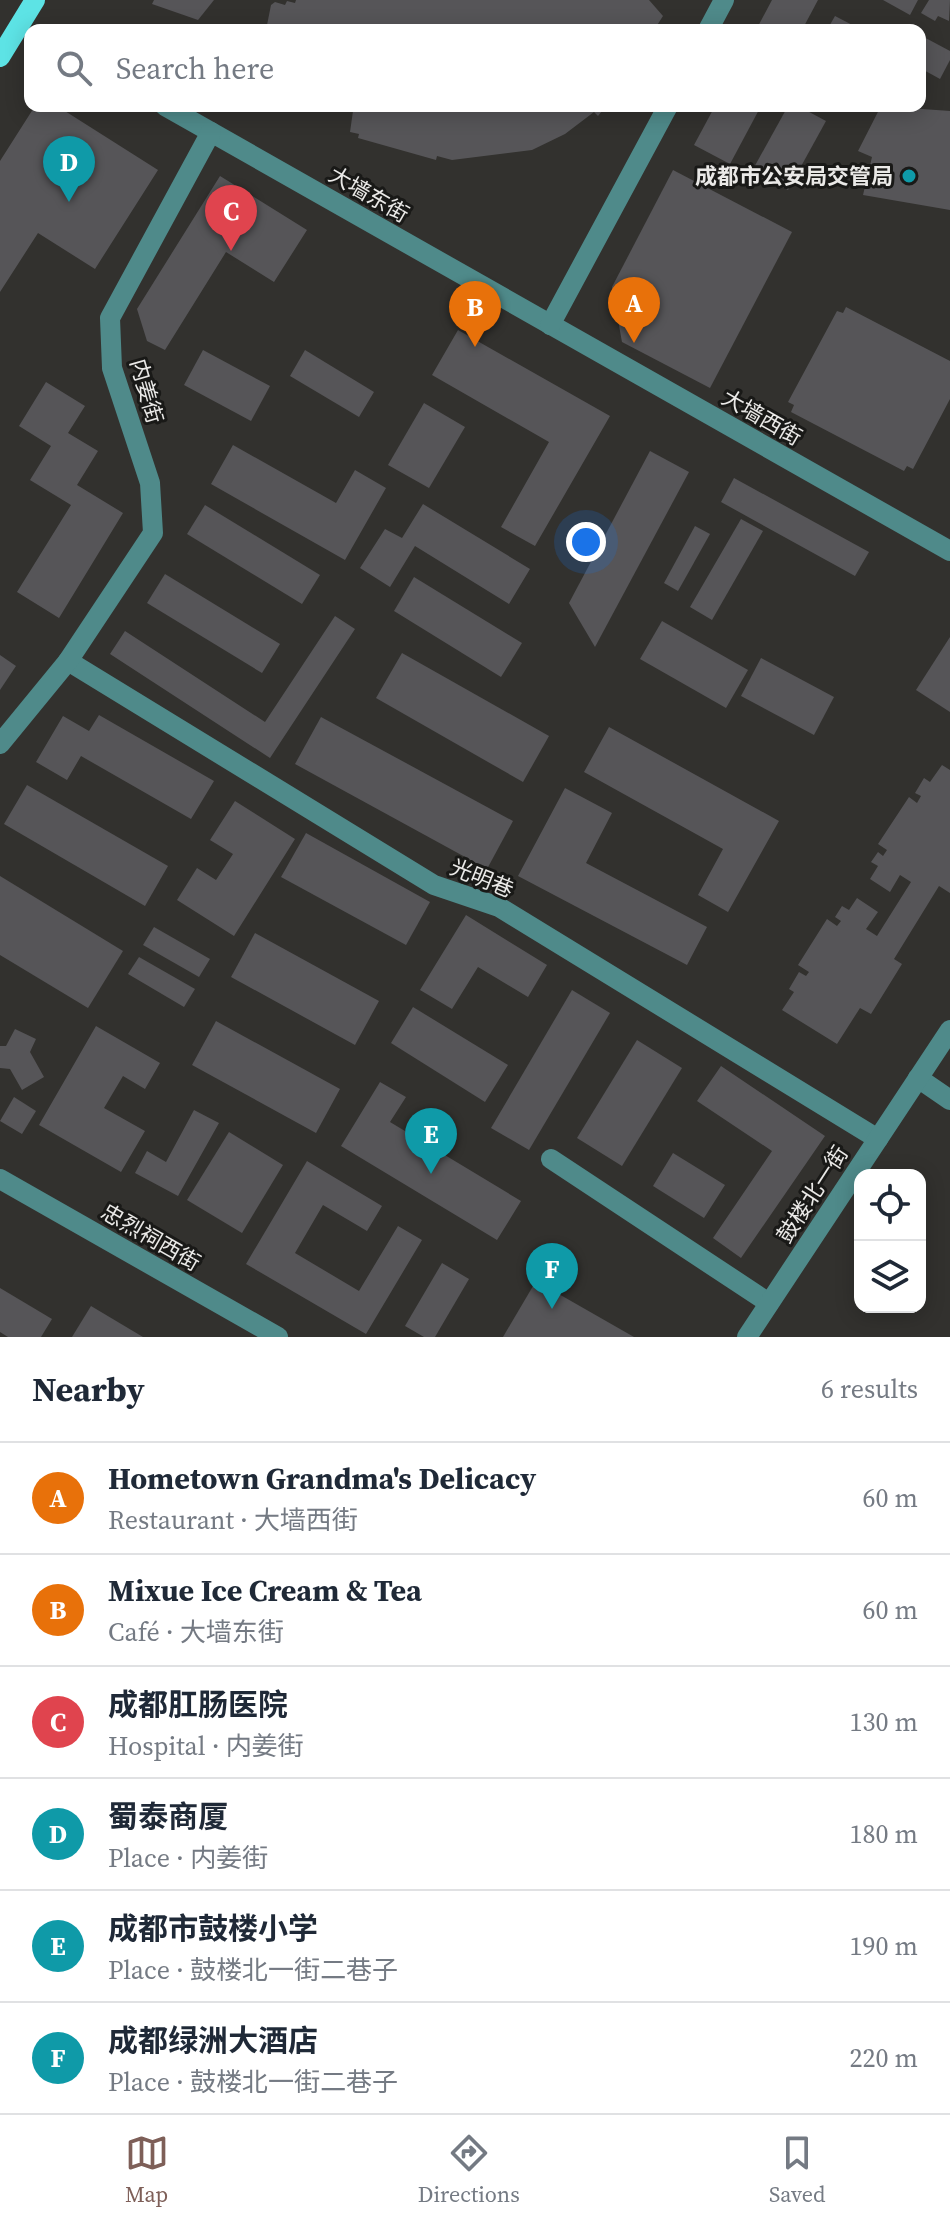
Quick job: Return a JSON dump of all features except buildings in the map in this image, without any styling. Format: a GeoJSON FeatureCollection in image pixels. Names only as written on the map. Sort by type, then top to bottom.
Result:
{"type":"FeatureCollection","features":[{"type":"Feature","properties":{"kind":"main road"},"geometry":{"type":"LineString","coordinates":[[26,24],[35,0]]}},
{"type":"Feature","properties":{"kind":"main road"},"geometry":{"type":"LineString","coordinates":[[1,51],[24,28]]}},
{"type":"Feature","properties":{"kind":"street"},"geometry":{"type":"LineString","coordinates":[[711,24],[724,0]]}},
{"type":"Feature","properties":{"kind":"street","name":"大墙东街"},"geometry":{"type":"LineString","coordinates":[[176,112],[550,325]]}},
{"type":"Feature","properties":{"kind":"street"},"geometry":{"type":"LineString","coordinates":[[550,325],[665,112]]}},
{"type":"Feature","properties":{"kind":"street","name":"内姜街"},"geometry":{"type":"LineString","coordinates":[[0,744],[68,661],[153,533],[150,483],[112,368],[110,318],[211,132]]}},
{"type":"Feature","properties":{"kind":"street","name":"大墙西街"},"geometry":{"type":"LineString","coordinates":[[550,325],[950,551]]}},
{"type":"Feature","properties":{"kind":"street","name":"光明巷"},"geometry":{"type":"LineString","coordinates":[[68,661],[434,885],[499,907],[878,1139]]}},
{"type":"Feature","properties":{"kind":"street","name":"鼓楼北一街"},"geometry":{"type":"LineString","coordinates":[[747,1337],[950,1030]]}},
{"type":"Feature","properties":{"kind":"street"},"geometry":{"type":"LineString","coordinates":[[918,1078],[950,1100]]}},
{"type":"Feature","properties":{"kind":"street"},"geometry":{"type":"LineString","coordinates":[[551,1159],[769,1303]]}},
{"type":"Feature","properties":{"kind":"street","name":"忠烈祠西街"},"geometry":{"type":"LineString","coordinates":[[0,1179],[278,1337]]}},
{"type":"Feature","properties":{"kind":"place","name":"成都市公安局交管局"},"geometry":{"type":"Point","coordinates":[909,176]}},
{"type":"Feature","properties":{"kind":"place","name":"蜀泰商厦"},"geometry":{"type":"Point","coordinates":[69,202]}},
{"type":"Feature","properties":{"kind":"place","name":"成都肛肠医院"},"geometry":{"type":"Point","coordinates":[231,251]}},
{"type":"Feature","properties":{"kind":"place","name":"Hometown Grandma's Delicacy"},"geometry":{"type":"Point","coordinates":[634,343]}},
{"type":"Feature","properties":{"kind":"place","name":"Mixue Ice Cream & Tea"},"geometry":{"type":"Point","coordinates":[475,347]}},
{"type":"Feature","properties":{"kind":"place","name":"成都市鼓楼小学"},"geometry":{"type":"Point","coordinates":[431,1174]}},
{"type":"Feature","properties":{"kind":"place","name":"成都绿洲大酒店"},"geometry":{"type":"Point","coordinates":[552,1309]}}]}
